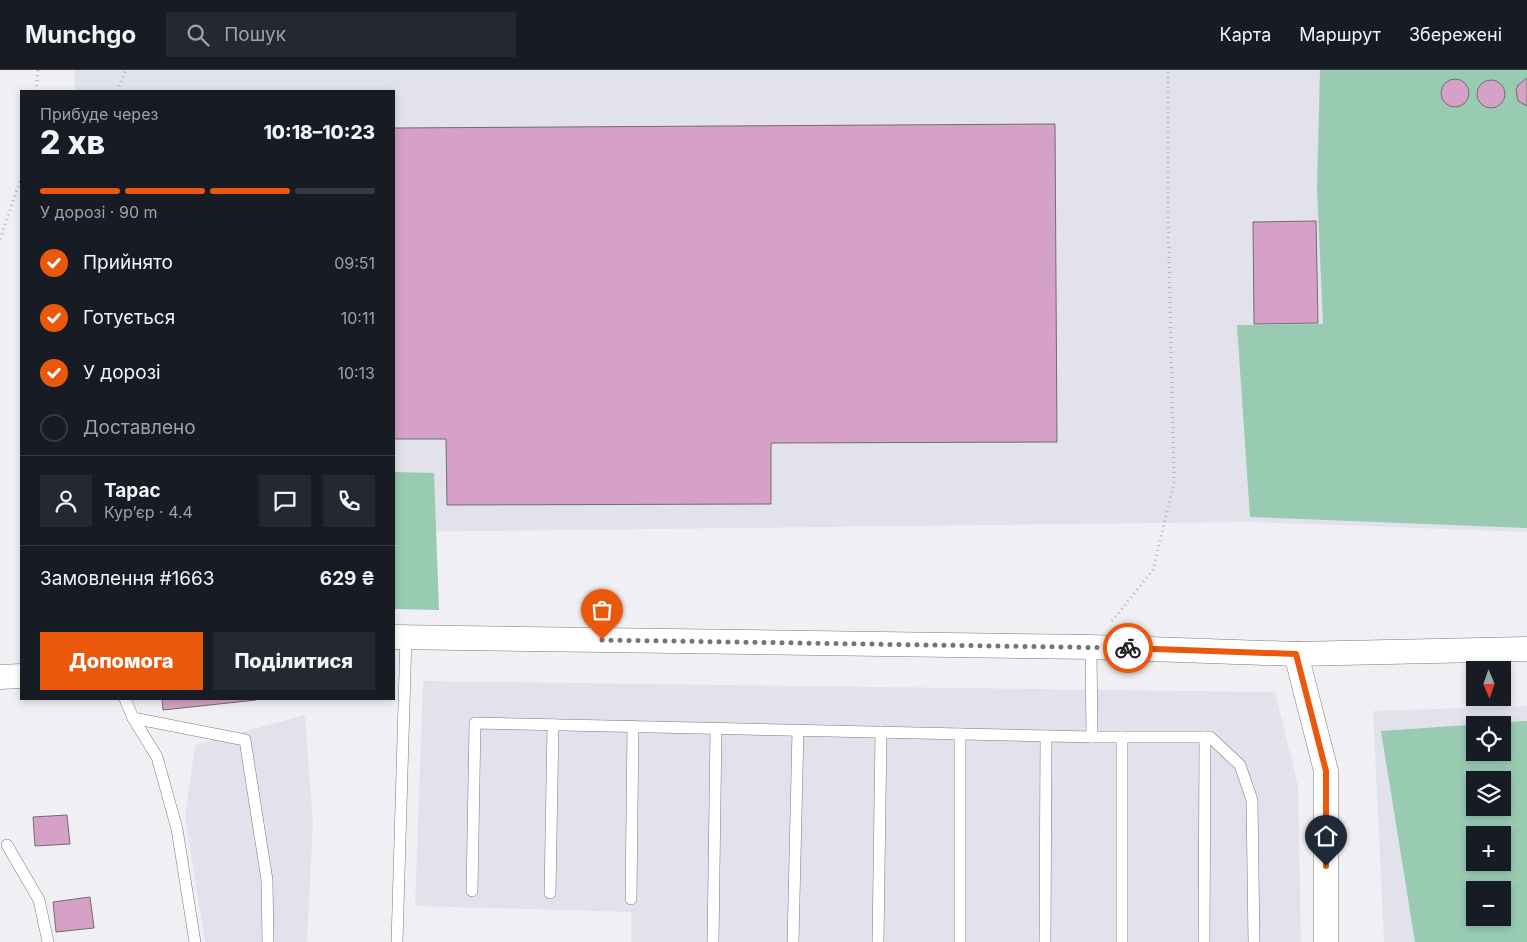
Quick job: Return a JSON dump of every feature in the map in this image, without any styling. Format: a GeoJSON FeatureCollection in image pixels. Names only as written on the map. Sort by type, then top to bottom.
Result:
{"type":"FeatureCollection","features":[{"type":"Feature","properties":{"kind":"street"},"geometry":{"type":"LineString","coordinates":[[400,637],[1091,647],[1296,654],[1527,649]]}},
{"type":"Feature","properties":{"kind":"street"},"geometry":{"type":"LineString","coordinates":[[1296,654],[1326,771],[1326,942]]}},
{"type":"Feature","properties":{"kind":"street"},"geometry":{"type":"LineString","coordinates":[[0,677],[20,676]]}},
{"type":"Feature","properties":{"kind":"lane"},"geometry":{"type":"LineString","coordinates":[[396,942],[400,637]]}},
{"type":"Feature","properties":{"kind":"lane"},"geometry":{"type":"LineString","coordinates":[[1091,647],[1092,737]]}},
{"type":"Feature","properties":{"kind":"lane"},"geometry":{"type":"LineString","coordinates":[[125,700],[133,718],[157,756],[177,829],[196,942]]}},
{"type":"Feature","properties":{"kind":"lane"},"geometry":{"type":"LineString","coordinates":[[133,718],[245,740],[267,880],[268,942]]}},
{"type":"Feature","properties":{"kind":"lane"},"geometry":{"type":"LineString","coordinates":[[472,891],[475,723],[1092,737],[1210,736],[1240,765],[1252,800],[1254,942]]}},
{"type":"Feature","properties":{"kind":"lane"},"geometry":{"type":"LineString","coordinates":[[550,893],[553,725]]}},
{"type":"Feature","properties":{"kind":"lane"},"geometry":{"type":"LineString","coordinates":[[631,900],[632,726]]}},
{"type":"Feature","properties":{"kind":"lane"},"geometry":{"type":"LineString","coordinates":[[713,942],[716,729]]}},
{"type":"Feature","properties":{"kind":"lane"},"geometry":{"type":"LineString","coordinates":[[793,942],[798,730]]}},
{"type":"Feature","properties":{"kind":"lane"},"geometry":{"type":"LineString","coordinates":[[878,942],[881,732]]}},
{"type":"Feature","properties":{"kind":"lane"},"geometry":{"type":"LineString","coordinates":[[960,734],[960,942]]}},
{"type":"Feature","properties":{"kind":"lane"},"geometry":{"type":"LineString","coordinates":[[1045,942],[1046,736]]}},
{"type":"Feature","properties":{"kind":"lane"},"geometry":{"type":"LineString","coordinates":[[1122,737],[1122,942]]}},
{"type":"Feature","properties":{"kind":"lane"},"geometry":{"type":"LineString","coordinates":[[1204,942],[1205,737]]}},
{"type":"Feature","properties":{"kind":"lane"},"geometry":{"type":"LineString","coordinates":[[7,845],[39,900],[48,942]]}},
{"type":"Feature","properties":{"kind":"path"},"geometry":{"type":"LineString","coordinates":[[36,90],[38,70]]}},
{"type":"Feature","properties":{"kind":"path"},"geometry":{"type":"LineString","coordinates":[[117,90],[126,70]]}},
{"type":"Feature","properties":{"kind":"path"},"geometry":{"type":"LineString","coordinates":[[1091,647],[1153,570],[1174,482],[1168,212],[1168,70]]}},
{"type":"Feature","properties":{"kind":"path"},"geometry":{"type":"LineString","coordinates":[[0,239],[20,181]]}},
{"type":"Feature","properties":{"kind":"shaded area"},"geometry":{"type":"Polygon","coordinates":[[[74,70],[1527,70],[1527,532],[1248,522],[395,532],[395,90],[75,90],[74,70]]]}},
{"type":"Feature","properties":{"kind":"shaded area"},"geometry":{"type":"Polygon","coordinates":[[[423,681],[1275,692],[1298,785],[1301,942],[631,942],[631,912],[415,906],[423,681]]]}},
{"type":"Feature","properties":{"kind":"shaded area"},"geometry":{"type":"Polygon","coordinates":[[[1527,706],[1527,942],[1384,942],[1373,711],[1527,706]]]}},
{"type":"Feature","properties":{"kind":"shaded area"},"geometry":{"type":"Polygon","coordinates":[[[305,715],[313,824],[307,942],[205,942],[185,817],[195,745],[305,715]]]}},
{"type":"Feature","properties":{"kind":"green space"},"geometry":{"type":"Polygon","coordinates":[[[1320,70],[1527,70],[1527,528],[1250,517],[1237,325],[1323,324],[1317,188],[1320,70]]]}},
{"type":"Feature","properties":{"kind":"green space"},"geometry":{"type":"Polygon","coordinates":[[[395,472],[434,473],[439,610],[395,609],[395,472]]]}},
{"type":"Feature","properties":{"kind":"green space"},"geometry":{"type":"Polygon","coordinates":[[[1527,721],[1527,942],[1415,942],[1381,731],[1466,725],[1466,761],[1511,761],[1511,722],[1527,721]]]}},
{"type":"Feature","properties":{"kind":"building"},"geometry":{"type":"Polygon","coordinates":[[[1527,78],[1527,106],[1518,101],[1516,90],[1518,85],[1527,78]]]}},
{"type":"Feature","properties":{"kind":"building"},"geometry":{"type":"Polygon","coordinates":[[[1455,79],[1465,83],[1469,93],[1465,103],[1455,107],[1445,103],[1441,93],[1445,83],[1455,79]]]}},
{"type":"Feature","properties":{"kind":"building"},"geometry":{"type":"Polygon","coordinates":[[[1491,80],[1501,84],[1505,94],[1501,104],[1491,108],[1481,104],[1477,94],[1481,84],[1491,80]]]}},
{"type":"Feature","properties":{"kind":"building"},"geometry":{"type":"Polygon","coordinates":[[[1055,124],[1057,442],[771,443],[771,504],[447,505],[446,439],[395,439],[395,128],[1055,124]]]}},
{"type":"Feature","properties":{"kind":"building"},"geometry":{"type":"Polygon","coordinates":[[[1316,221],[1318,323],[1254,324],[1253,222],[1316,221]]]}},
{"type":"Feature","properties":{"kind":"building"},"geometry":{"type":"Polygon","coordinates":[[[162,700],[256,700],[163,710],[162,700]]]}},
{"type":"Feature","properties":{"kind":"building"},"geometry":{"type":"Polygon","coordinates":[[[67,815],[70,844],[35,846],[33,817],[67,815]]]}},
{"type":"Feature","properties":{"kind":"building"},"geometry":{"type":"Polygon","coordinates":[[[90,897],[94,928],[56,932],[53,902],[90,897]]]}},
{"type":"Feature","properties":{"kind":"way so far"},"geometry":{"type":"LineString","coordinates":[[602,640],[1128,648]]}},
{"type":"Feature","properties":{"kind":"route"},"geometry":{"type":"LineString","coordinates":[[1128,648],[1296,654],[1326,771],[1326,866]]}}]}
